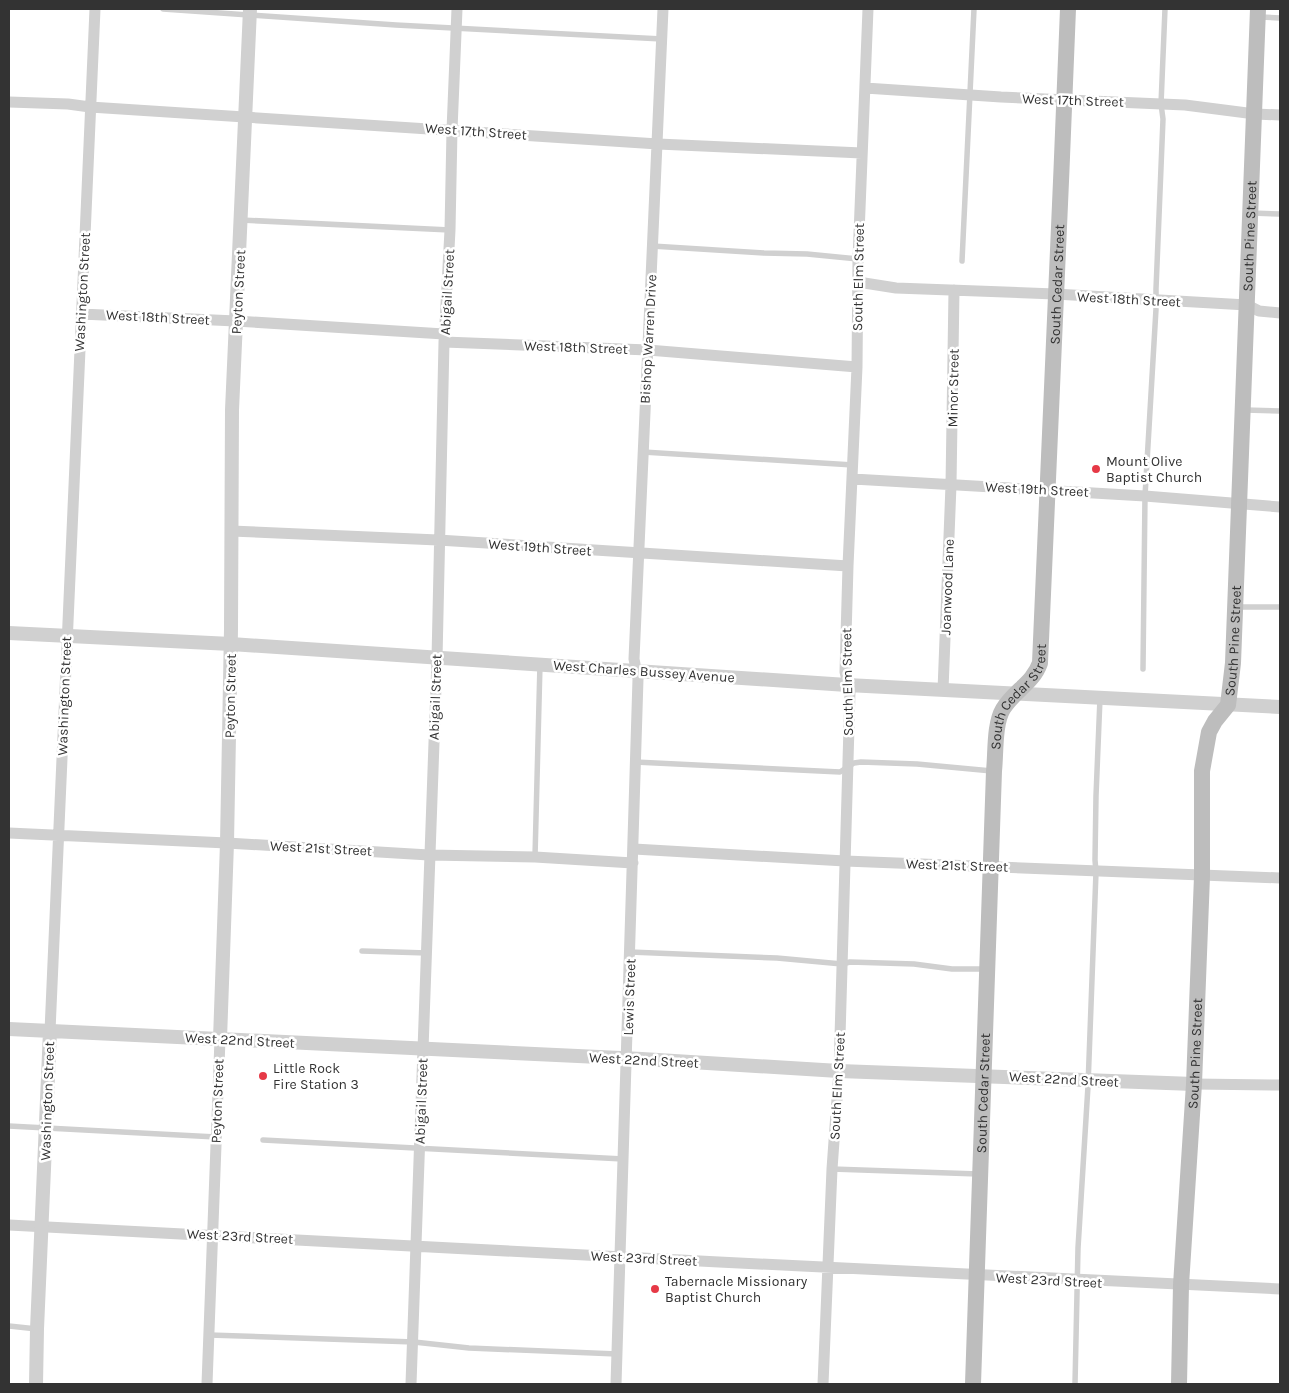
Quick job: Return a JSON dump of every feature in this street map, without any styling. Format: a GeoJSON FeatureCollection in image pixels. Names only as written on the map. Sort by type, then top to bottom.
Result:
{"type":"FeatureCollection","features":[{"type":"Feature","properties":{"kind":"main road","name":"South Cedar Street"},"geometry":{"type":"LineString","coordinates":[[973,1384],[994,771],[998,719],[1002,709],[1037,673],[1040,663],[1049,490],[1055,294],[1068,9]]}},
{"type":"Feature","properties":{"kind":"main road","name":"South Pine Street"},"geometry":{"type":"LineString","coordinates":[[1179,1384],[1181,1285],[1194,1084],[1202,876],[1204,756],[1209,732],[1214,721],[1228,705],[1231,682],[1258,13]]}},
{"type":"Feature","properties":{"kind":"street","name":"Washington Street"},"geometry":{"type":"LineString","coordinates":[[36,1384],[95,9]]}},
{"type":"Feature","properties":{"kind":"street","name":"Abigail Street"},"geometry":{"type":"LineString","coordinates":[[411,1384],[418,1245],[429,855],[437,659],[438,540],[444,338],[450,230],[457,9]]}},
{"type":"Feature","properties":{"kind":"street","name":"Bishop Warren Drive"},"geometry":{"type":"LineString","coordinates":[[635,670],[638,553],[663,9]]}},
{"type":"Feature","properties":{"kind":"street","name":"South Elm Street"},"geometry":{"type":"LineString","coordinates":[[823,1384],[842,964],[850,692],[844,672],[853,478],[858,259],[868,9]]}},
{"type":"Feature","properties":{"kind":"street","name":"Peyton Street"},"geometry":{"type":"LineString","coordinates":[[207,1384],[227,843],[231,644],[232,410],[250,11]]}},
{"type":"Feature","properties":{"kind":"street","name":"West 17th Street"},"geometry":{"type":"LineString","coordinates":[[865,88],[970,96],[1185,105],[1255,114],[1280,115]]}},
{"type":"Feature","properties":{"kind":"street","name":"West 17th Street"},"geometry":{"type":"LineString","coordinates":[[9,102],[68,104],[90,107],[658,144],[862,153]]}},
{"type":"Feature","properties":{"kind":"street","name":"West 18th Street"},"geometry":{"type":"LineString","coordinates":[[858,282],[896,288],[1055,294],[1247,305],[1258,311],[1280,313]]}},
{"type":"Feature","properties":{"kind":"street","name":"Minor Street"},"geometry":{"type":"LineString","coordinates":[[951,485],[954,290]]}},
{"type":"Feature","properties":{"kind":"street","name":"West 18th Street"},"geometry":{"type":"LineString","coordinates":[[81,314],[236,321],[444,338],[648,350],[857,367]]}},
{"type":"Feature","properties":{"kind":"street","name":"West 19th Street"},"geometry":{"type":"LineString","coordinates":[[853,478],[1145,496],[1280,508]]}},
{"type":"Feature","properties":{"kind":"street","name":"Joanwood Lane"},"geometry":{"type":"LineString","coordinates":[[943,690],[951,485]]}},
{"type":"Feature","properties":{"kind":"street","name":"West 19th Street"},"geometry":{"type":"LineString","coordinates":[[231,530],[438,540],[848,566]]}},
{"type":"Feature","properties":{"kind":"street","name":"West Charles Bussey Avenue"},"geometry":{"type":"LineString","coordinates":[[9,633],[231,644],[847,685],[1280,707]]}},
{"type":"Feature","properties":{"kind":"street","name":"Lewis Street"},"geometry":{"type":"LineString","coordinates":[[616,1384],[634,849],[638,680],[635,670]]}},
{"type":"Feature","properties":{"kind":"street","name":"West 21st Street"},"geometry":{"type":"LineString","coordinates":[[9,833],[429,855],[535,857],[633,863]]}},
{"type":"Feature","properties":{"kind":"street","name":"West 21st Street"},"geometry":{"type":"LineString","coordinates":[[634,849],[845,861],[1280,878]]}},
{"type":"Feature","properties":{"kind":"street","name":"West 22nd Street"},"geometry":{"type":"LineString","coordinates":[[9,1028],[838,1071],[1194,1084],[1280,1085]]}},
{"type":"Feature","properties":{"kind":"street","name":"West 23rd Street"},"geometry":{"type":"LineString","coordinates":[[9,1224],[620,1257],[670,1258],[827,1269],[1280,1289]]}},
{"type":"Feature","properties":{"kind":"lane"},"geometry":{"type":"LineString","coordinates":[[163,9],[250,11],[396,26],[662,39]]}},
{"type":"Feature","properties":{"kind":"lane"},"geometry":{"type":"LineString","coordinates":[[962,261],[974,9]]}},
{"type":"Feature","properties":{"kind":"lane"},"geometry":{"type":"LineString","coordinates":[[1143,669],[1145,496],[1157,300],[1165,9]]}},
{"type":"Feature","properties":{"kind":"lane"},"geometry":{"type":"LineString","coordinates":[[1258,13],[1280,18]]}},
{"type":"Feature","properties":{"kind":"lane"},"geometry":{"type":"LineString","coordinates":[[1251,213],[1280,214]]}},
{"type":"Feature","properties":{"kind":"lane"},"geometry":{"type":"LineString","coordinates":[[241,220],[450,230]]}},
{"type":"Feature","properties":{"kind":"lane"},"geometry":{"type":"LineString","coordinates":[[652,246],[807,254],[858,259]]}},
{"type":"Feature","properties":{"kind":"lane"},"geometry":{"type":"LineString","coordinates":[[1243,410],[1280,411]]}},
{"type":"Feature","properties":{"kind":"lane"},"geometry":{"type":"LineString","coordinates":[[643,452],[853,465]]}},
{"type":"Feature","properties":{"kind":"lane"},"geometry":{"type":"LineString","coordinates":[[1235,608],[1280,607]]}},
{"type":"Feature","properties":{"kind":"lane"},"geometry":{"type":"LineString","coordinates":[[535,857],[540,664]]}},
{"type":"Feature","properties":{"kind":"lane"},"geometry":{"type":"LineString","coordinates":[[1075,1384],[1078,1281],[1089,1080],[1100,698]]}},
{"type":"Feature","properties":{"kind":"lane"},"geometry":{"type":"LineString","coordinates":[[635,762],[840,772],[860,762],[917,764],[994,771]]}},
{"type":"Feature","properties":{"kind":"lane"},"geometry":{"type":"LineString","coordinates":[[362,951],[427,953]]}},
{"type":"Feature","properties":{"kind":"lane"},"geometry":{"type":"LineString","coordinates":[[630,952],[777,958],[842,964],[850,962],[904,964],[952,969],[988,969]]}},
{"type":"Feature","properties":{"kind":"lane"},"geometry":{"type":"LineString","coordinates":[[9,1126],[216,1137]]}},
{"type":"Feature","properties":{"kind":"lane"},"geometry":{"type":"LineString","coordinates":[[263,1140],[623,1159]]}},
{"type":"Feature","properties":{"kind":"lane"},"geometry":{"type":"LineString","coordinates":[[832,1169],[980,1174]]}},
{"type":"Feature","properties":{"kind":"lane"},"geometry":{"type":"LineString","coordinates":[[9,1326],[37,1329]]}},
{"type":"Feature","properties":{"kind":"lane"},"geometry":{"type":"LineString","coordinates":[[208,1335],[414,1342],[469,1348],[617,1354]]}},
{"type":"Feature","properties":{"kind":"place","name":"Mount Olive Baptist Church"},"geometry":{"type":"Point","coordinates":[1096,469]}},
{"type":"Feature","properties":{"kind":"place","name":"Little Rock Fire Station 3"},"geometry":{"type":"Point","coordinates":[263,1076]}},
{"type":"Feature","properties":{"kind":"place","name":"Tabernacle Missionary Baptist Church"},"geometry":{"type":"Point","coordinates":[655,1289]}}]}
